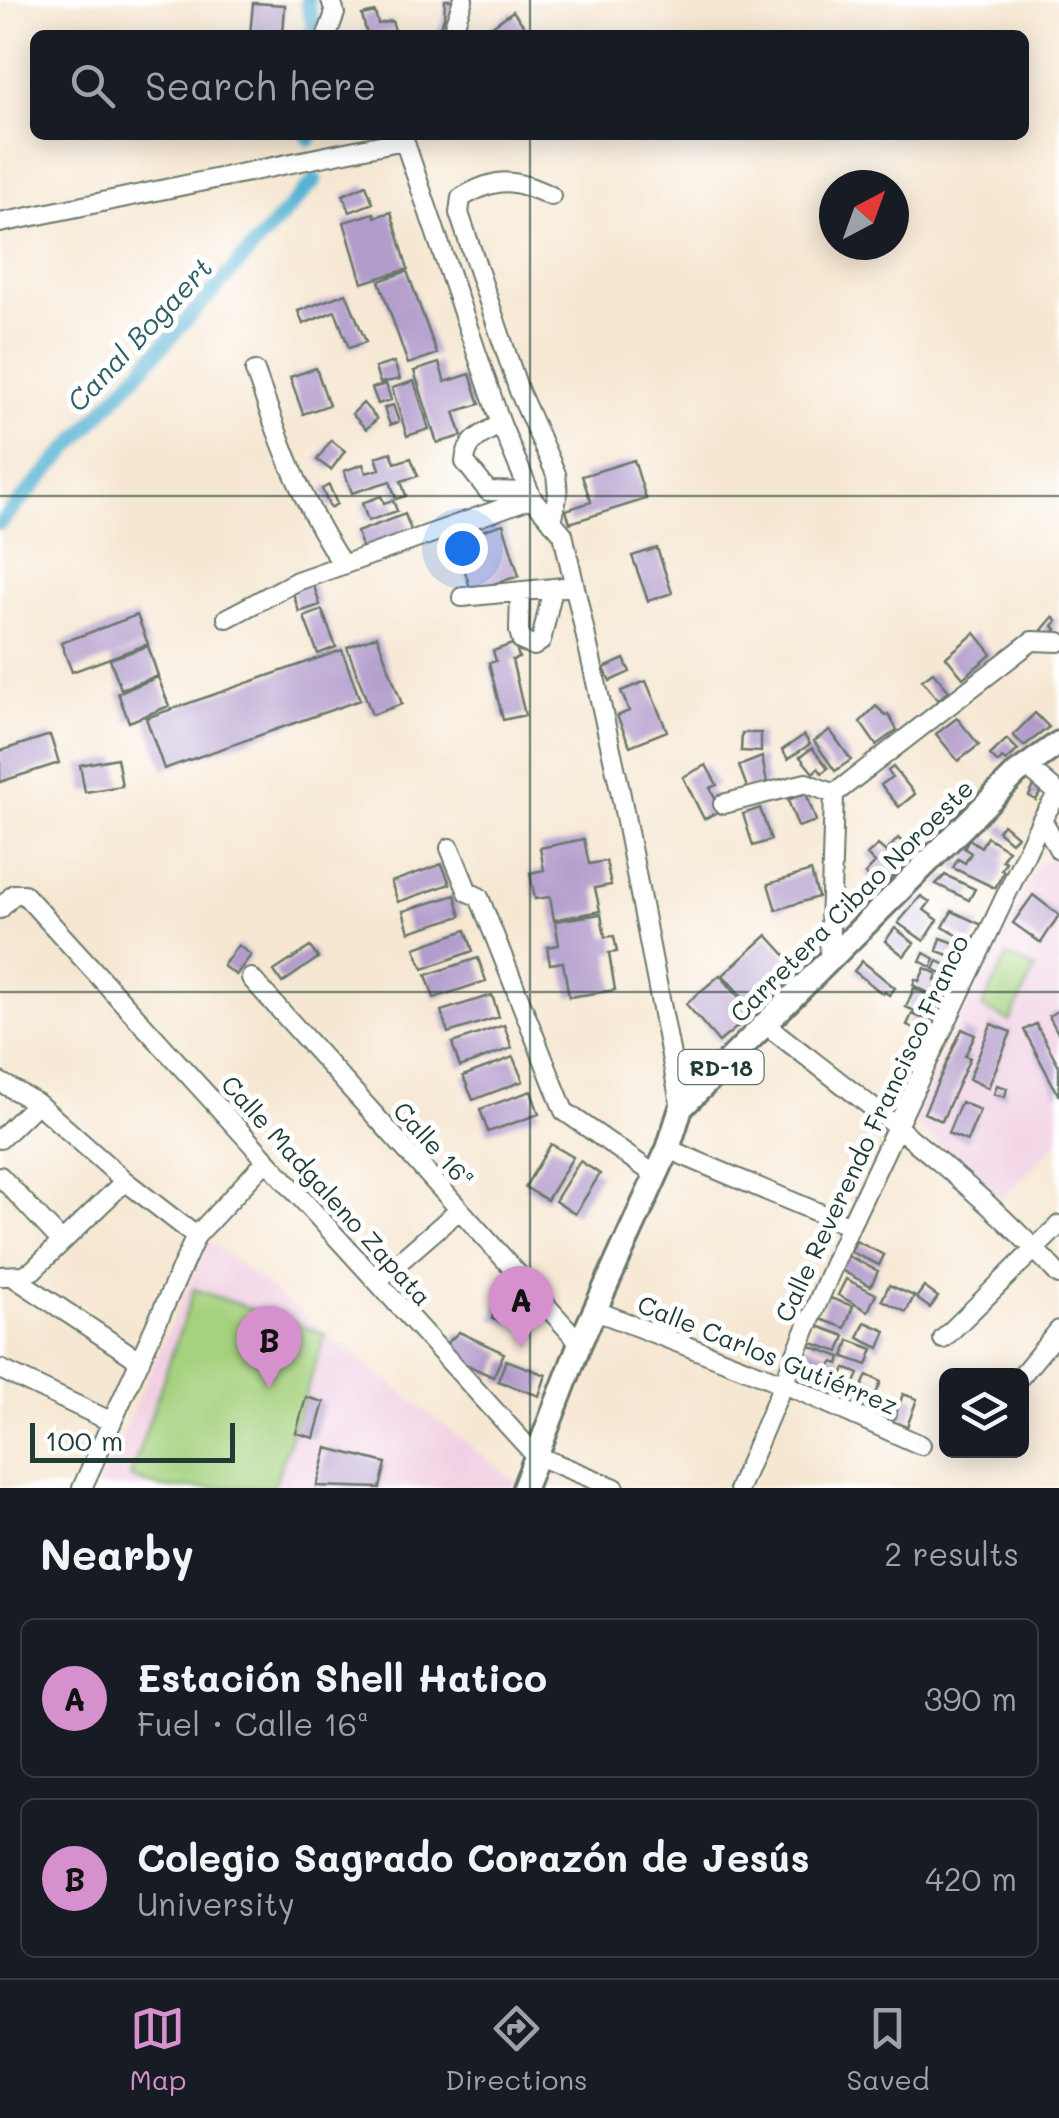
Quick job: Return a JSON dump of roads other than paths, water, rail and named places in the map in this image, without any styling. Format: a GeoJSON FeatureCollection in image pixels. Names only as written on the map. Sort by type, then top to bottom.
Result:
{"type":"FeatureCollection","features":[{"type":"Feature","properties":{"kind":"main road","name":"Carretera Cibao Noroeste"},"geometry":{"type":"LineString","coordinates":[[524,1488],[580,1343],[668,1148],[681,1108],[953,836],[1027,767],[1059,743]]}},
{"type":"Feature","properties":{"kind":"street"},"geometry":{"type":"LineString","coordinates":[[329,30],[335,13],[331,0]]}},
{"type":"Feature","properties":{"kind":"street"},"geometry":{"type":"LineString","coordinates":[[453,30],[463,0]]}},
{"type":"Feature","properties":{"kind":"street"},"geometry":{"type":"LineString","coordinates":[[0,223],[326,144],[377,140]]}},
{"type":"Feature","properties":{"kind":"street"},"geometry":{"type":"LineString","coordinates":[[404,140],[500,424],[530,495],[563,534],[618,785],[681,1108]]}},
{"type":"Feature","properties":{"kind":"street"},"geometry":{"type":"LineString","coordinates":[[551,196],[517,181],[479,188],[461,198],[459,213],[519,391],[556,474],[558,493],[552,522]]}},
{"type":"Feature","properties":{"kind":"street"},"geometry":{"type":"LineString","coordinates":[[255,371],[284,453],[316,524],[344,564]]}},
{"type":"Feature","properties":{"kind":"street"},"geometry":{"type":"LineString","coordinates":[[500,424],[474,440],[465,462],[488,491],[530,495]]}},
{"type":"Feature","properties":{"kind":"street"},"geometry":{"type":"LineString","coordinates":[[227,618],[282,588],[530,495]]}},
{"type":"Feature","properties":{"kind":"street"},"geometry":{"type":"LineString","coordinates":[[462,596],[574,586]]}},
{"type":"Feature","properties":{"kind":"street"},"geometry":{"type":"LineString","coordinates":[[520,592],[519,631],[522,640],[534,646],[541,640],[552,588]]}},
{"type":"Feature","properties":{"kind":"street"},"geometry":{"type":"LineString","coordinates":[[834,794],[1032,641],[1059,642]]}},
{"type":"Feature","properties":{"kind":"street"},"geometry":{"type":"LineString","coordinates":[[1027,767],[1059,793]]}},
{"type":"Feature","properties":{"kind":"street"},"geometry":{"type":"LineString","coordinates":[[722,804],[806,783],[834,794]]}},
{"type":"Feature","properties":{"kind":"street","name":"Calle Reverendo Francisco Franco"},"geometry":{"type":"LineString","coordinates":[[739,1488],[896,1126],[1042,819],[1059,793]]}},
{"type":"Feature","properties":{"kind":"street"},"geometry":{"type":"LineString","coordinates":[[828,962],[834,794]]}},
{"type":"Feature","properties":{"kind":"street"},"geometry":{"type":"LineString","coordinates":[[1042,819],[1059,850]]}},
{"type":"Feature","properties":{"kind":"street"},"geometry":{"type":"LineString","coordinates":[[450,848],[468,892],[479,898],[564,1110],[654,1174]]}},
{"type":"Feature","properties":{"kind":"street","name":"Calle Madgaleno Zapata"},"geometry":{"type":"LineString","coordinates":[[0,909],[14,894],[24,894],[535,1454],[615,1488]]}},
{"type":"Feature","properties":{"kind":"street","name":"Calle 16ª"},"geometry":{"type":"LineString","coordinates":[[252,978],[580,1343]]}},
{"type":"Feature","properties":{"kind":"street"},"geometry":{"type":"LineString","coordinates":[[765,1024],[896,1126],[1059,1274]]}},
{"type":"Feature","properties":{"kind":"street"},"geometry":{"type":"LineString","coordinates":[[0,1082],[37,1102],[124,1180],[196,1236]]}},
{"type":"Feature","properties":{"kind":"street"},"geometry":{"type":"LineString","coordinates":[[0,1139],[37,1102]]}},
{"type":"Feature","properties":{"kind":"street"},"geometry":{"type":"LineString","coordinates":[[668,1148],[850,1226]]}},
{"type":"Feature","properties":{"kind":"street"},"geometry":{"type":"LineString","coordinates":[[82,1488],[196,1236],[266,1161]]}},
{"type":"Feature","properties":{"kind":"street"},"geometry":{"type":"LineString","coordinates":[[0,1176],[62,1242]]}},
{"type":"Feature","properties":{"kind":"street"},"geometry":{"type":"LineString","coordinates":[[6,1276],[33,1270],[124,1180]]}},
{"type":"Feature","properties":{"kind":"street"},"geometry":{"type":"LineString","coordinates":[[376,1281],[458,1210]]}},
{"type":"Feature","properties":{"kind":"street"},"geometry":{"type":"LineString","coordinates":[[943,1340],[1059,1225]]}},
{"type":"Feature","properties":{"kind":"street"},"geometry":{"type":"LineString","coordinates":[[6,1276],[140,1361]]}},
{"type":"Feature","properties":{"kind":"street","name":"Calle Carlos Gutiérrez"},"geometry":{"type":"LineString","coordinates":[[594,1310],[782,1383],[921,1445]]}},
{"type":"Feature","properties":{"kind":"street"},"geometry":{"type":"LineString","coordinates":[[1028,1368],[1059,1330]]}},
{"type":"Feature","properties":{"kind":"street"},"geometry":{"type":"LineString","coordinates":[[0,1368],[112,1422]]}},
{"type":"Feature","properties":{"kind":"waterway"},"geometry":{"type":"LineString","coordinates":[[307,0],[314,30]]}},
{"type":"Feature","properties":{"kind":"waterway","name":"Canal Bogaert"},"geometry":{"type":"LineString","coordinates":[[0,523],[315,180]]}},
{"type":"Feature","properties":{"kind":"place","name":"Estación Shell Hatico"},"geometry":{"type":"Point","coordinates":[521,1348]}},
{"type":"Feature","properties":{"kind":"place","name":"Colegio Sagrado Corazón de Jesús"},"geometry":{"type":"Point","coordinates":[269,1388]}}]}
